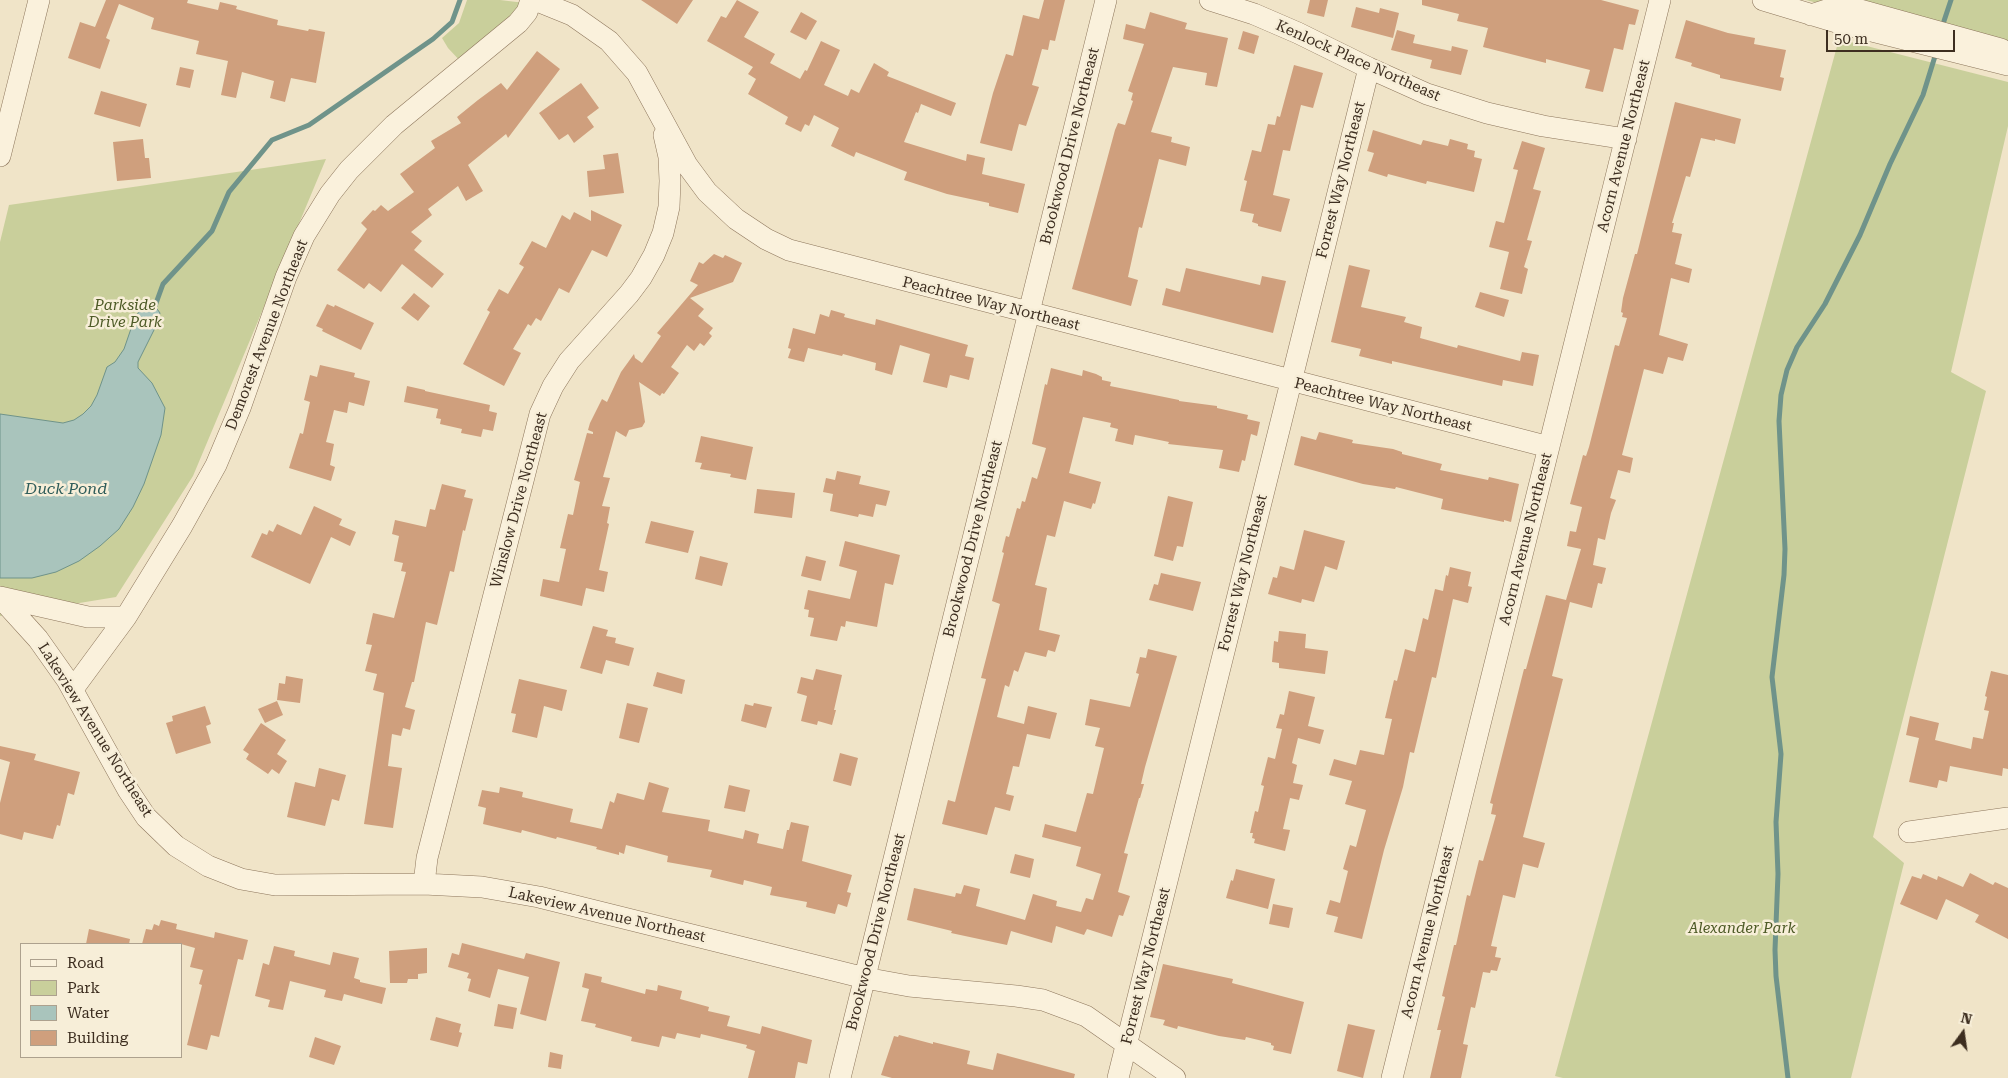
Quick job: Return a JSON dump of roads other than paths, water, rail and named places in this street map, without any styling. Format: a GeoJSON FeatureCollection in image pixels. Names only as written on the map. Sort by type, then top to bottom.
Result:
{"type":"FeatureCollection","features":[{"type":"Feature","properties":{"kind":"street"},"geometry":{"type":"LineString","coordinates":[[0,156],[39,0]]}},
{"type":"Feature","properties":{"kind":"street","name":"Demorest Avenue Northeast"},"geometry":{"type":"LineString","coordinates":[[73,689],[126,617],[182,526],[216,465],[240,408],[286,277],[304,236],[330,194],[349,170],[394,125],[518,23],[526,12],[531,0]]}},
{"type":"Feature","properties":{"kind":"street","name":"Peachtree Way Northeast"},"geometry":{"type":"LineString","coordinates":[[536,0],[572,15],[609,41],[637,73],[687,165],[707,192],[736,219],[766,239],[789,250],[809,257],[1549,447]]}},
{"type":"Feature","properties":{"kind":"street","name":"Brookwood Drive Northeast"},"geometry":{"type":"LineString","coordinates":[[840,1078],[1106,0]]}},
{"type":"Feature","properties":{"kind":"street","name":"Kenlock Place Northeast"},"geometry":{"type":"LineString","coordinates":[[1210,0],[1254,14],[1298,33],[1427,94],[1487,113],[1543,126],[1626,139]]}},
{"type":"Feature","properties":{"kind":"street","name":"Acorn Avenue Northeast"},"geometry":{"type":"LineString","coordinates":[[1392,1078],[1660,0]]}},
{"type":"Feature","properties":{"kind":"street"},"geometry":{"type":"LineString","coordinates":[[1763,0],[1810,15],[2008,65]]}},
{"type":"Feature","properties":{"kind":"street"},"geometry":{"type":"LineString","coordinates":[[1810,15],[1842,5],[2001,49],[2008,53]]}},
{"type":"Feature","properties":{"kind":"street","name":"Forrest Way Northeast"},"geometry":{"type":"LineString","coordinates":[[1118,1078],[1369,68]]}},
{"type":"Feature","properties":{"kind":"street","name":"Winslow Drive Northeast"},"geometry":{"type":"LineString","coordinates":[[424,884],[427,858],[540,414],[553,386],[569,361],[641,278],[654,255],[663,233],[669,207],[670,181],[669,157],[662,119]]}},
{"type":"Feature","properties":{"kind":"street","name":"Lakeview Avenue Northeast"},"geometry":{"type":"LineString","coordinates":[[0,597],[88,617],[126,617]]}},
{"type":"Feature","properties":{"kind":"street","name":"Lakeview Avenue Northeast"},"geometry":{"type":"LineString","coordinates":[[0,597],[38,639],[73,689],[128,790],[146,817],[176,846],[208,866],[241,879],[275,885],[424,884],[482,887],[539,897],[864,978],[908,986],[1042,1000],[1086,1016],[1174,1078]]}},
{"type":"Feature","properties":{"kind":"street"},"geometry":{"type":"LineString","coordinates":[[1909,832],[2008,818]]}},
{"type":"Feature","properties":{"kind":"water","name":"Duck Pond"},"geometry":{"type":"Polygon","coordinates":[[[155,306],[160,313],[157,324],[138,362],[138,368],[152,383],[165,408],[161,435],[144,484],[133,507],[119,529],[79,561],[56,572],[32,578],[0,578],[0,414],[63,423],[74,420],[83,414],[91,406],[97,395],[107,367],[115,362],[124,349],[134,320],[141,308],[155,306]]]}},
{"type":"Feature","properties":{"kind":"waterway"},"geometry":{"type":"LineString","coordinates":[[155,306],[163,284],[212,231],[229,192],[272,140],[309,125],[433,39],[452,22],[460,0]]}},
{"type":"Feature","properties":{"kind":"waterway"},"geometry":{"type":"LineString","coordinates":[[1944,21],[1951,0]]}},
{"type":"Feature","properties":{"kind":"waterway"},"geometry":{"type":"LineString","coordinates":[[1788,1078],[1776,976],[1775,950],[1778,874],[1776,822],[1781,754],[1772,677],[1784,575],[1785,549],[1779,421],[1781,395],[1787,370],[1797,347],[1825,304],[1860,235],[1890,164],[1923,95],[1936,53]]}},
{"type":"Feature","properties":{"kind":"park label","name":"Parkside Drive Park"},"geometry":{"type":"Point","coordinates":[125,314]}},
{"type":"Feature","properties":{"kind":"park label","name":"Alexander Park"},"geometry":{"type":"Point","coordinates":[1742,929]}}]}
